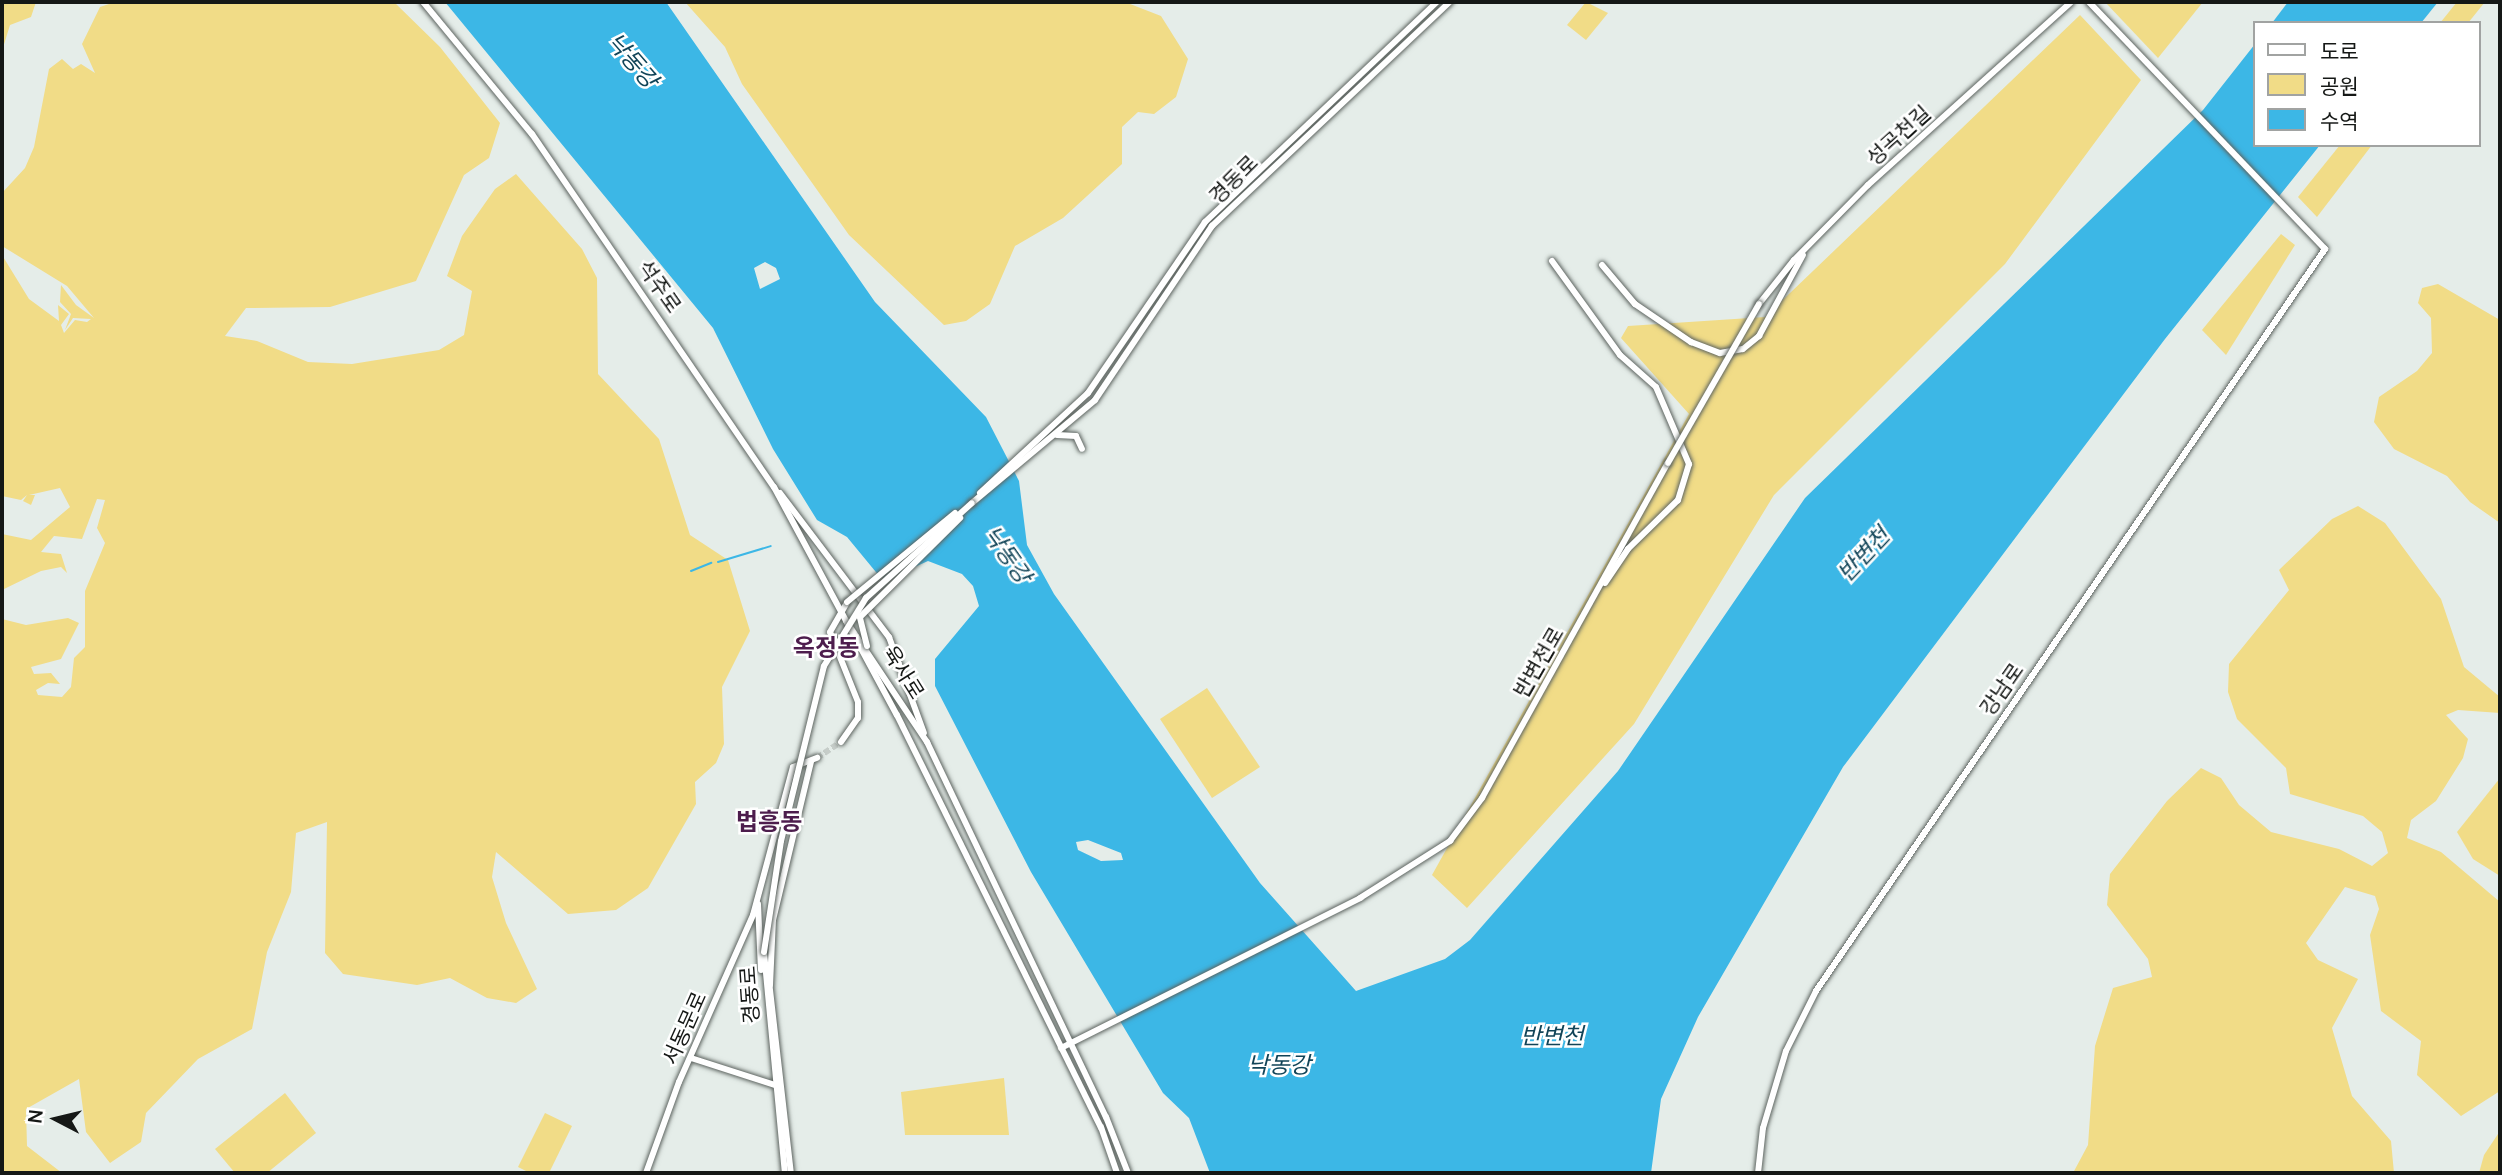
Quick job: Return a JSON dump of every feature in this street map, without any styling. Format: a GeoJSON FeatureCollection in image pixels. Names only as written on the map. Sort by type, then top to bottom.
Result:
{"type":"FeatureCollection","features":[{"type":"Feature","properties":{"kind":"street","name":"석주로"},"geometry":{"type":"LineString","coordinates":[[423,2],[533,134],[774,487],[838,612]]}},
{"type":"Feature","properties":{"kind":"street","name":"경동로"},"geometry":{"type":"LineString","coordinates":[[785,1173],[764,952],[768,903],[824,666],[866,598],[972,503],[1073,407],[1108,369],[1205,222],[1437,2]]}},
{"type":"Feature","properties":{"kind":"street","name":"경동로"},"geometry":{"type":"LineString","coordinates":[[972,503],[1080,414],[1114,376],[1212,226],[1450,2]]}},
{"type":"Feature","properties":{"kind":"street","name":"성곡천길"},"geometry":{"type":"LineString","coordinates":[[1668,463],[1759,304],[1807,247],[2071,2]]}},
{"type":"Feature","properties":{"kind":"street","name":"강남로"},"geometry":{"type":"LineString","coordinates":[[1758,1173],[1763,1128],[1786,1051],[1816,991],[2325,249],[2088,2]]}},
{"type":"Feature","properties":{"kind":"street"},"geometry":{"type":"LineString","coordinates":[[1602,265],[1643,309],[1701,348],[1720,353],[1743,349],[1764,330],[1807,247]]}},
{"type":"Feature","properties":{"kind":"street"},"geometry":{"type":"LineString","coordinates":[[1552,261],[1620,355],[1656,387],[1689,464],[1678,500],[1637,539],[1598,589]]}},
{"type":"Feature","properties":{"kind":"street"},"geometry":{"type":"LineString","coordinates":[[1055,436],[1070,433],[1082,449]]}},
{"type":"Feature","properties":{"kind":"street","name":"반변천로"},"geometry":{"type":"LineString","coordinates":[[1061,1048],[1420,864],[1466,823],[1668,463]]}},
{"type":"Feature","properties":{"kind":"street"},"geometry":{"type":"LineString","coordinates":[[774,487],[888,637],[927,742]]}},
{"type":"Feature","properties":{"kind":"street"},"geometry":{"type":"LineString","coordinates":[[841,742],[858,718],[858,702],[831,638],[838,612],[934,526],[972,503]]}},
{"type":"Feature","properties":{"kind":"street"},"geometry":{"type":"LineString","coordinates":[[867,646],[860,617],[972,503]]}},
{"type":"Feature","properties":{"kind":"street","name":"육사로"},"geometry":{"type":"LineString","coordinates":[[838,612],[867,646],[927,742],[1071,1043],[1128,1173]]}},
{"type":"Feature","properties":{"kind":"street","name":"육사로"},"geometry":{"type":"LineString","coordinates":[[838,612],[897,715],[1061,1048],[1117,1173]]}},
{"type":"Feature","properties":{"kind":"street"},"geometry":{"type":"LineString","coordinates":[[814,760],[773,920],[767,985],[758,899],[793,767],[814,760]]}},
{"type":"Feature","properties":{"kind":"street","name":"서동문로"},"geometry":{"type":"LineString","coordinates":[[646,1173],[758,899]]}},
{"type":"Feature","properties":{"kind":"street"},"geometry":{"type":"LineString","coordinates":[[691,1058],[778,1086]]}},
{"type":"Feature","properties":{"kind":"street","name":"경동로"},"geometry":{"type":"LineString","coordinates":[[778,1086],[791,1173]]}},
{"type":"Feature","properties":{"kind":"green space"},"geometry":{"type":"Polygon","coordinates":[[[2,2],[36,2],[31,17],[10,25],[2,51],[2,2]]]}},
{"type":"Feature","properties":{"kind":"green space"},"geometry":{"type":"Polygon","coordinates":[[[115,2],[394,2],[440,47],[500,123],[489,158],[464,175],[416,281],[330,307],[246,308],[225,336],[257,341],[308,362],[352,364],[439,350],[464,335],[472,291],[447,276],[462,236],[495,189],[516,174],[582,249],[597,278],[598,374],[659,439],[690,535],[728,560],[750,631],[722,687],[724,744],[716,763],[695,782],[696,804],[648,888],[616,910],[568,914],[496,852],[492,877],[506,923],[537,989],[516,1003],[487,998],[450,978],[417,985],[343,974],[325,953],[327,822],[296,833],[291,892],[267,952],[252,1029],[198,1059],[146,1113],[141,1142],[110,1163],[86,1132],[79,1079],[26,1109],[27,1146],[62,1173],[2,1173],[2,619],[26,625],[68,618],[79,623],[61,659],[31,667],[34,674],[51,673],[60,684],[48,683],[36,690],[38,695],[62,697],[71,687],[74,658],[85,647],[85,591],[105,543],[97,528],[105,500],[97,499],[82,539],[54,536],[41,552],[61,554],[67,573],[61,567],[41,571],[2,590],[2,534],[31,540],[70,507],[60,488],[29,495],[35,495],[31,505],[23,501],[27,495],[21,500],[2,496],[2,255],[29,299],[59,321],[58,305],[69,314],[61,325],[64,333],[75,320],[87,322],[91,319],[73,318],[65,330],[71,314],[60,302],[61,285],[76,305],[94,318],[67,286],[2,246],[2,193],[25,168],[34,147],[49,69],[62,59],[73,69],[81,64],[95,73],[82,44],[100,7],[115,2]]]}},
{"type":"Feature","properties":{"kind":"green space"},"geometry":{"type":"Polygon","coordinates":[[[685,2],[1125,2],[1161,16],[1188,59],[1176,97],[1154,114],[1138,112],[1122,127],[1122,164],[1063,218],[1015,246],[990,304],[966,321],[944,325],[849,235],[742,84],[725,47],[685,2]]]}},
{"type":"Feature","properties":{"kind":"green space"},"geometry":{"type":"Polygon","coordinates":[[[1586,2],[1608,13],[1586,40],[1567,25],[1586,2]]]}},
{"type":"Feature","properties":{"kind":"green space"},"geometry":{"type":"Polygon","coordinates":[[[2105,2],[2203,2],[2158,58],[2105,2]]]}},
{"type":"Feature","properties":{"kind":"green space"},"geometry":{"type":"Polygon","coordinates":[[[2457,2],[2485,2],[2470,21],[2442,21],[2457,2]]]}},
{"type":"Feature","properties":{"kind":"green space"},"geometry":{"type":"Polygon","coordinates":[[[2080,15],[2141,80],[2005,264],[1774,495],[1634,724],[1467,908],[1432,875],[1689,414],[1621,338],[1628,326],[1765,317],[2080,15]]]}},
{"type":"Feature","properties":{"kind":"green space"},"geometry":{"type":"Polygon","coordinates":[[[2338,147],[2370,147],[2317,217],[2298,197],[2338,147]]]}},
{"type":"Feature","properties":{"kind":"green space"},"geometry":{"type":"Polygon","coordinates":[[[2281,234],[2295,245],[2226,355],[2202,330],[2281,234]]]}},
{"type":"Feature","properties":{"kind":"green space"},"geometry":{"type":"Polygon","coordinates":[[[2438,284],[2500,320],[2500,523],[2470,502],[2447,476],[2394,449],[2374,422],[2379,397],[2417,371],[2432,353],[2431,318],[2418,303],[2422,288],[2438,284]]]}},
{"type":"Feature","properties":{"kind":"green space"},"geometry":{"type":"Polygon","coordinates":[[[2358,506],[2385,523],[2441,599],[2464,667],[2500,697],[2500,713],[2458,710],[2446,715],[2468,739],[2463,758],[2436,801],[2411,820],[2407,838],[2441,852],[2500,902],[2500,1091],[2461,1116],[2417,1075],[2421,1041],[2381,1011],[2370,935],[2379,909],[2375,896],[2345,887],[2306,943],[2318,960],[2358,979],[2332,1028],[2352,1096],[2391,1141],[2394,1173],[2073,1173],[2088,1145],[2095,1046],[2113,988],[2152,977],[2148,959],[2107,905],[2110,874],[2167,801],[2201,768],[2221,778],[2239,805],[2271,832],[2339,849],[2372,866],[2388,853],[2382,832],[2363,816],[2290,794],[2286,768],[2237,719],[2228,692],[2229,664],[2289,590],[2279,570],[2332,519],[2358,506]]]}},
{"type":"Feature","properties":{"kind":"green space"},"geometry":{"type":"Polygon","coordinates":[[[1207,688],[1260,767],[1212,798],[1160,719],[1207,688]]]}},
{"type":"Feature","properties":{"kind":"green space"},"geometry":{"type":"Polygon","coordinates":[[[2500,778],[2500,876],[2473,859],[2457,832],[2500,778]]]}},
{"type":"Feature","properties":{"kind":"green space"},"geometry":{"type":"Polygon","coordinates":[[[1004,1078],[1009,1135],[905,1135],[901,1092],[1004,1078]]]}},
{"type":"Feature","properties":{"kind":"green space"},"geometry":{"type":"Polygon","coordinates":[[[285,1093],[316,1133],[267,1173],[235,1173],[215,1149],[285,1093]]]}},
{"type":"Feature","properties":{"kind":"green space"},"geometry":{"type":"Polygon","coordinates":[[[545,1113],[572,1126],[549,1173],[530,1173],[518,1167],[545,1113]]]}},
{"type":"Feature","properties":{"kind":"green space"},"geometry":{"type":"Polygon","coordinates":[[[2500,1131],[2500,1173],[2479,1173],[2484,1155],[2500,1131]]]}},
{"type":"Feature","properties":{"kind":"water"},"geometry":{"type":"Polygon","coordinates":[[[445,2],[666,2],[875,302],[986,417],[1019,481],[1027,545],[1054,594],[1260,883],[1356,991],[1445,959],[1470,940],[1618,771],[1805,498],[2203,110],[2254,45],[2254,147],[2318,147],[2165,339],[1843,767],[1698,1017],[1661,1099],[1651,1173],[1210,1173],[1189,1118],[1163,1093],[1031,872],[935,686],[935,659],[979,606],[973,586],[962,574],[928,561],[888,579],[880,577],[847,537],[817,520],[773,449],[713,328],[445,2]],[[765,262],[754,268],[760,289],[780,279],[776,268],[765,262]],[[1088,840],[1076,842],[1078,850],[1101,861],[1123,860],[1121,853],[1088,840]]]}},
{"type":"Feature","properties":{"kind":"water"},"geometry":{"type":"Polygon","coordinates":[[[2288,2],[2438,2],[2423,21],[2274,21],[2288,2]]]}},
{"type":"Feature","properties":{"kind":"waterway"},"geometry":{"type":"LineString","coordinates":[[718,562],[771,546]]}},
{"type":"Feature","properties":{"kind":"waterway"},"geometry":{"type":"LineString","coordinates":[[691,571],[711,563]]}},
{"type":"Feature","properties":{"kind":"tunnel"},"geometry":{"type":"LineString","coordinates":[[817,758],[841,742]]}},
{"type":"Feature","properties":{"kind":"district","name":"옥정동"},"geometry":{"type":"Point","coordinates":[826,647]}},
{"type":"Feature","properties":{"kind":"district","name":"법흥동"},"geometry":{"type":"Point","coordinates":[769,821]}},
{"type":"Feature","properties":{"kind":"water label","name":"낙동강"},"geometry":{"type":"Point","coordinates":[633,60]}},
{"type":"Feature","properties":{"kind":"water label","name":"낙동강"},"geometry":{"type":"Point","coordinates":[1008,554]}},
{"type":"Feature","properties":{"kind":"water label","name":"반변천"},"geometry":{"type":"Point","coordinates":[1863,554]}},
{"type":"Feature","properties":{"kind":"water label","name":"반변천"},"geometry":{"type":"Point","coordinates":[1552,1035]}},
{"type":"Feature","properties":{"kind":"water label","name":"낙동강"},"geometry":{"type":"Point","coordinates":[1279,1064]}}]}
